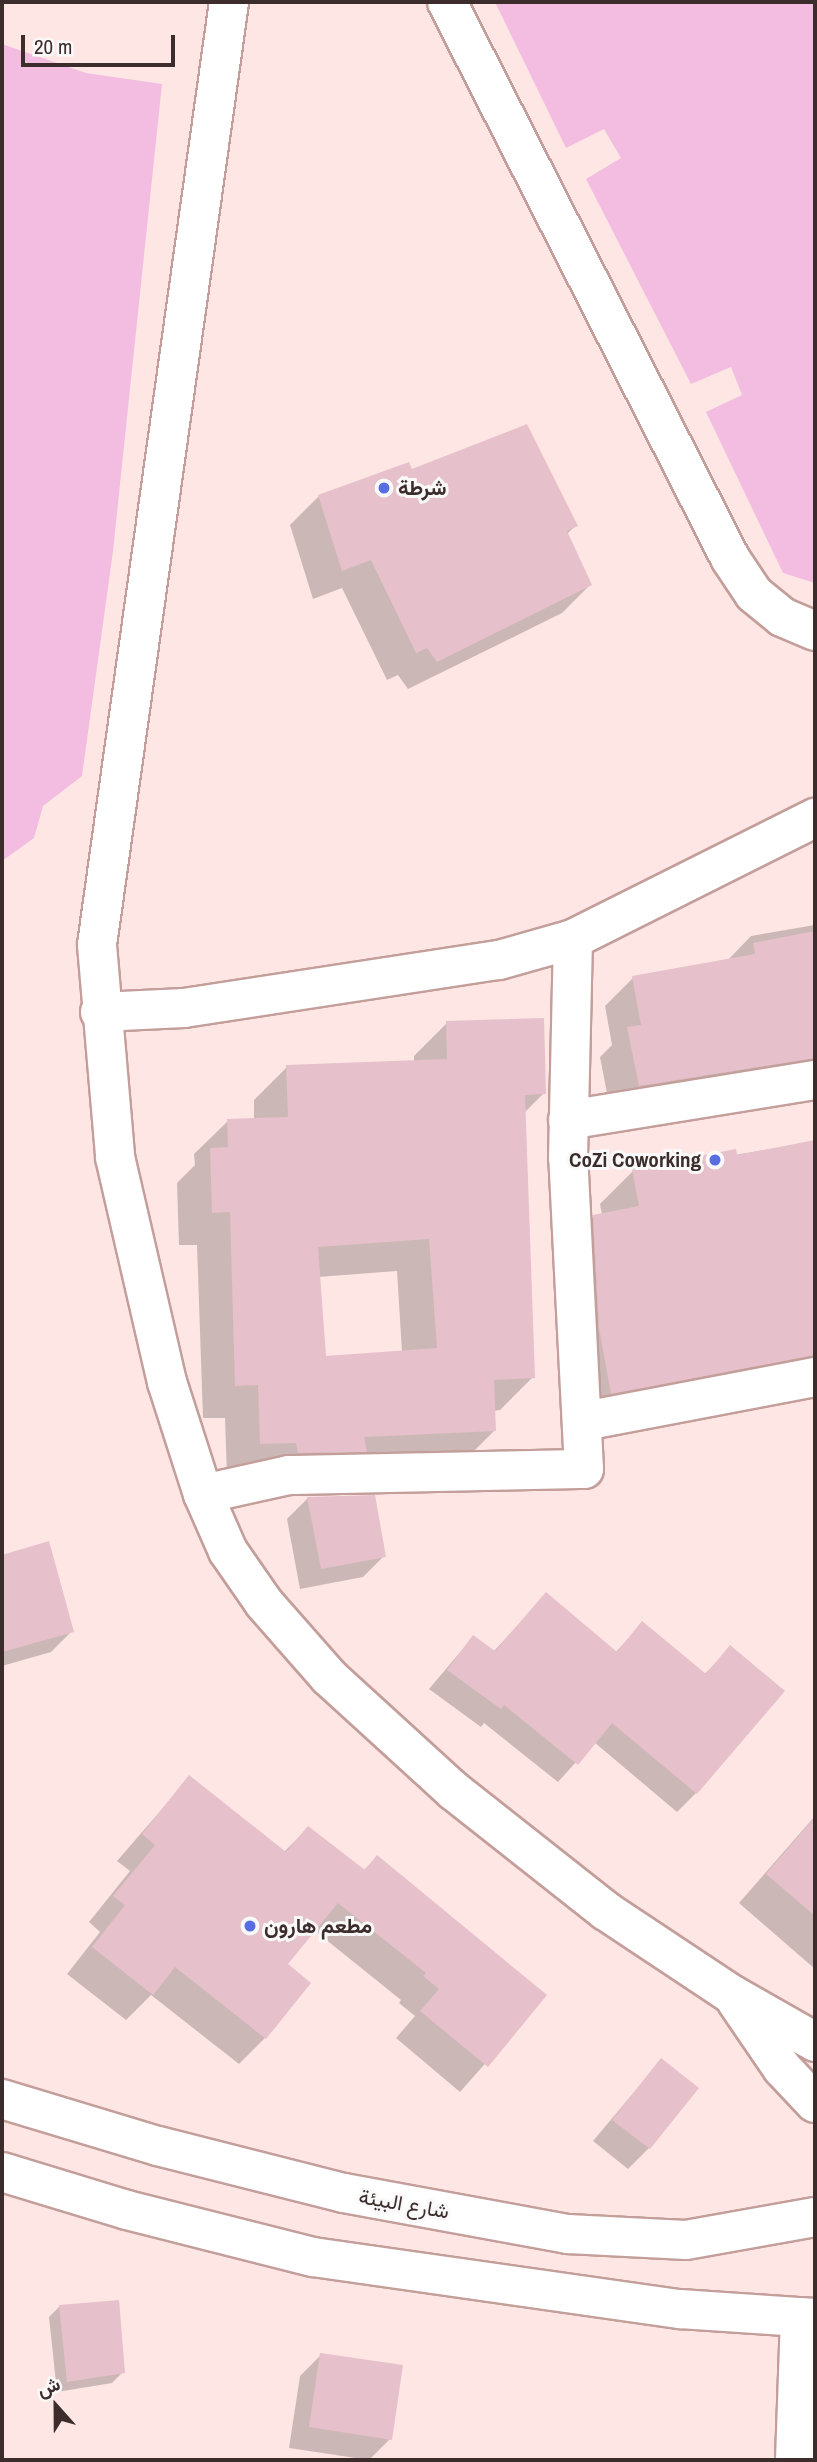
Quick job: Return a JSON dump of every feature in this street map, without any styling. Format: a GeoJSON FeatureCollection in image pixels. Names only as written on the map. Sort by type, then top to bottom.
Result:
{"type":"FeatureCollection","features":[{"type":"Feature","properties":{"kind":"street"},"geometry":{"type":"LineString","coordinates":[[447,2],[730,558],[754,594],[782,617],[815,631]]}},
{"type":"Feature","properties":{"kind":"street"},"geometry":{"type":"LineString","coordinates":[[223,4],[97,945],[100,1012],[124,1196],[167,1382],[203,1494],[228,1552],[329,1678],[454,1791],[606,1911],[732,1994],[815,2042]]}},
{"type":"Feature","properties":{"kind":"street"},"geometry":{"type":"LineString","coordinates":[[100,1012],[184,1008],[499,960],[573,939],[815,818]]}},
{"type":"Feature","properties":{"kind":"street"},"geometry":{"type":"LineString","coordinates":[[203,1494],[289,1475],[584,1469],[584,1421],[568,1120],[573,939]]}},
{"type":"Feature","properties":{"kind":"street"},"geometry":{"type":"LineString","coordinates":[[568,1120],[815,1080]]}},
{"type":"Feature","properties":{"kind":"street"},"geometry":{"type":"LineString","coordinates":[[584,1421],[815,1377]]}},
{"type":"Feature","properties":{"kind":"street"},"geometry":{"type":"LineString","coordinates":[[732,1994],[782,2068],[815,2103]]}},
{"type":"Feature","properties":{"kind":"street","name":"شارع البيئة"},"geometry":{"type":"LineString","coordinates":[[2,2099],[158,2146],[344,2193],[568,2234],[686,2241],[815,2217]]}},
{"type":"Feature","properties":{"kind":"street"},"geometry":{"type":"LineString","coordinates":[[2,2172],[127,2210],[313,2257],[680,2309],[807,2318],[794,2460]]}},
{"type":"Feature","properties":{"kind":"shaded area"},"geometry":{"type":"Polygon","coordinates":[[[495,2],[815,2],[815,583],[783,573],[706,412],[742,395],[731,367],[691,384],[586,179],[621,158],[604,129],[566,148],[495,2]]]}},
{"type":"Feature","properties":{"kind":"shaded area"},"geometry":{"type":"Polygon","coordinates":[[[2,44],[86,73],[162,84],[113,551],[82,776],[43,806],[34,838],[2,861],[2,44]]]}},
{"type":"Feature","properties":{"kind":"building"},"geometry":{"type":"Polygon","coordinates":[[[527,424],[578,526],[567,531],[592,585],[437,662],[427,648],[416,653],[371,560],[342,571],[318,495],[409,462],[412,469],[527,424]]]}},
{"type":"Feature","properties":{"kind":"building"},"geometry":{"type":"Polygon","coordinates":[[[815,931],[815,1058],[639,1086],[627,1027],[641,1025],[632,976],[755,954],[753,943],[815,931]]]}},
{"type":"Feature","properties":{"kind":"building"},"geometry":{"type":"Polygon","coordinates":[[[544,1018],[546,1094],[525,1095],[535,1378],[494,1380],[496,1431],[364,1437],[367,1452],[298,1453],[296,1443],[260,1444],[258,1385],[235,1386],[230,1212],[212,1213],[210,1148],[228,1147],[227,1119],[288,1117],[286,1065],[447,1059],[446,1021],[544,1018]],[[429,1239],[318,1247],[326,1356],[437,1348],[429,1239]]]}},
{"type":"Feature","properties":{"kind":"building"},"geometry":{"type":"Polygon","coordinates":[[[815,1140],[815,1355],[611,1394],[599,1328],[593,1215],[639,1206],[632,1169],[736,1149],[737,1155],[815,1140]]]}},
{"type":"Feature","properties":{"kind":"building"},"geometry":{"type":"Polygon","coordinates":[[[375,1495],[386,1557],[321,1569],[307,1497],[375,1495]]]}},
{"type":"Feature","properties":{"kind":"building"},"geometry":{"type":"Polygon","coordinates":[[[49,1541],[74,1632],[2,1652],[2,1555],[49,1541]]]}},
{"type":"Feature","properties":{"kind":"building"},"geometry":{"type":"Polygon","coordinates":[[[546,1592],[617,1652],[642,1621],[706,1674],[730,1645],[785,1691],[697,1794],[612,1723],[578,1765],[504,1705],[501,1709],[447,1670],[473,1635],[495,1651],[546,1592]]]}},
{"type":"Feature","properties":{"kind":"building"},"geometry":{"type":"Polygon","coordinates":[[[189,1775],[286,1852],[308,1826],[365,1870],[377,1855],[547,1995],[488,2067],[420,2011],[439,1989],[423,1976],[426,1973],[338,1903],[288,1964],[311,1983],[266,2039],[175,1967],[153,1995],[92,1947],[125,1905],[113,1896],[155,1845],[142,1834],[189,1775]]]}},
{"type":"Feature","properties":{"kind":"building"},"geometry":{"type":"Polygon","coordinates":[[[815,1817],[815,1916],[766,1874],[815,1817]]]}},
{"type":"Feature","properties":{"kind":"building"},"geometry":{"type":"Polygon","coordinates":[[[661,2058],[699,2088],[650,2149],[612,2120],[661,2058]]]}},
{"type":"Feature","properties":{"kind":"building"},"geometry":{"type":"Polygon","coordinates":[[[119,2300],[125,2373],[67,2382],[59,2305],[119,2300]]]}},
{"type":"Feature","properties":{"kind":"building"},"geometry":{"type":"Polygon","coordinates":[[[320,2353],[403,2365],[392,2440],[309,2427],[320,2353]]]}},
{"type":"Feature","properties":{"kind":"place","name":"شرطة"},"geometry":{"type":"Point","coordinates":[384,488]}},
{"type":"Feature","properties":{"kind":"place","name":"CoZi Coworking"},"geometry":{"type":"Point","coordinates":[715,1160]}},
{"type":"Feature","properties":{"kind":"place","name":"مطعم هارون"},"geometry":{"type":"Point","coordinates":[250,1926]}}]}
